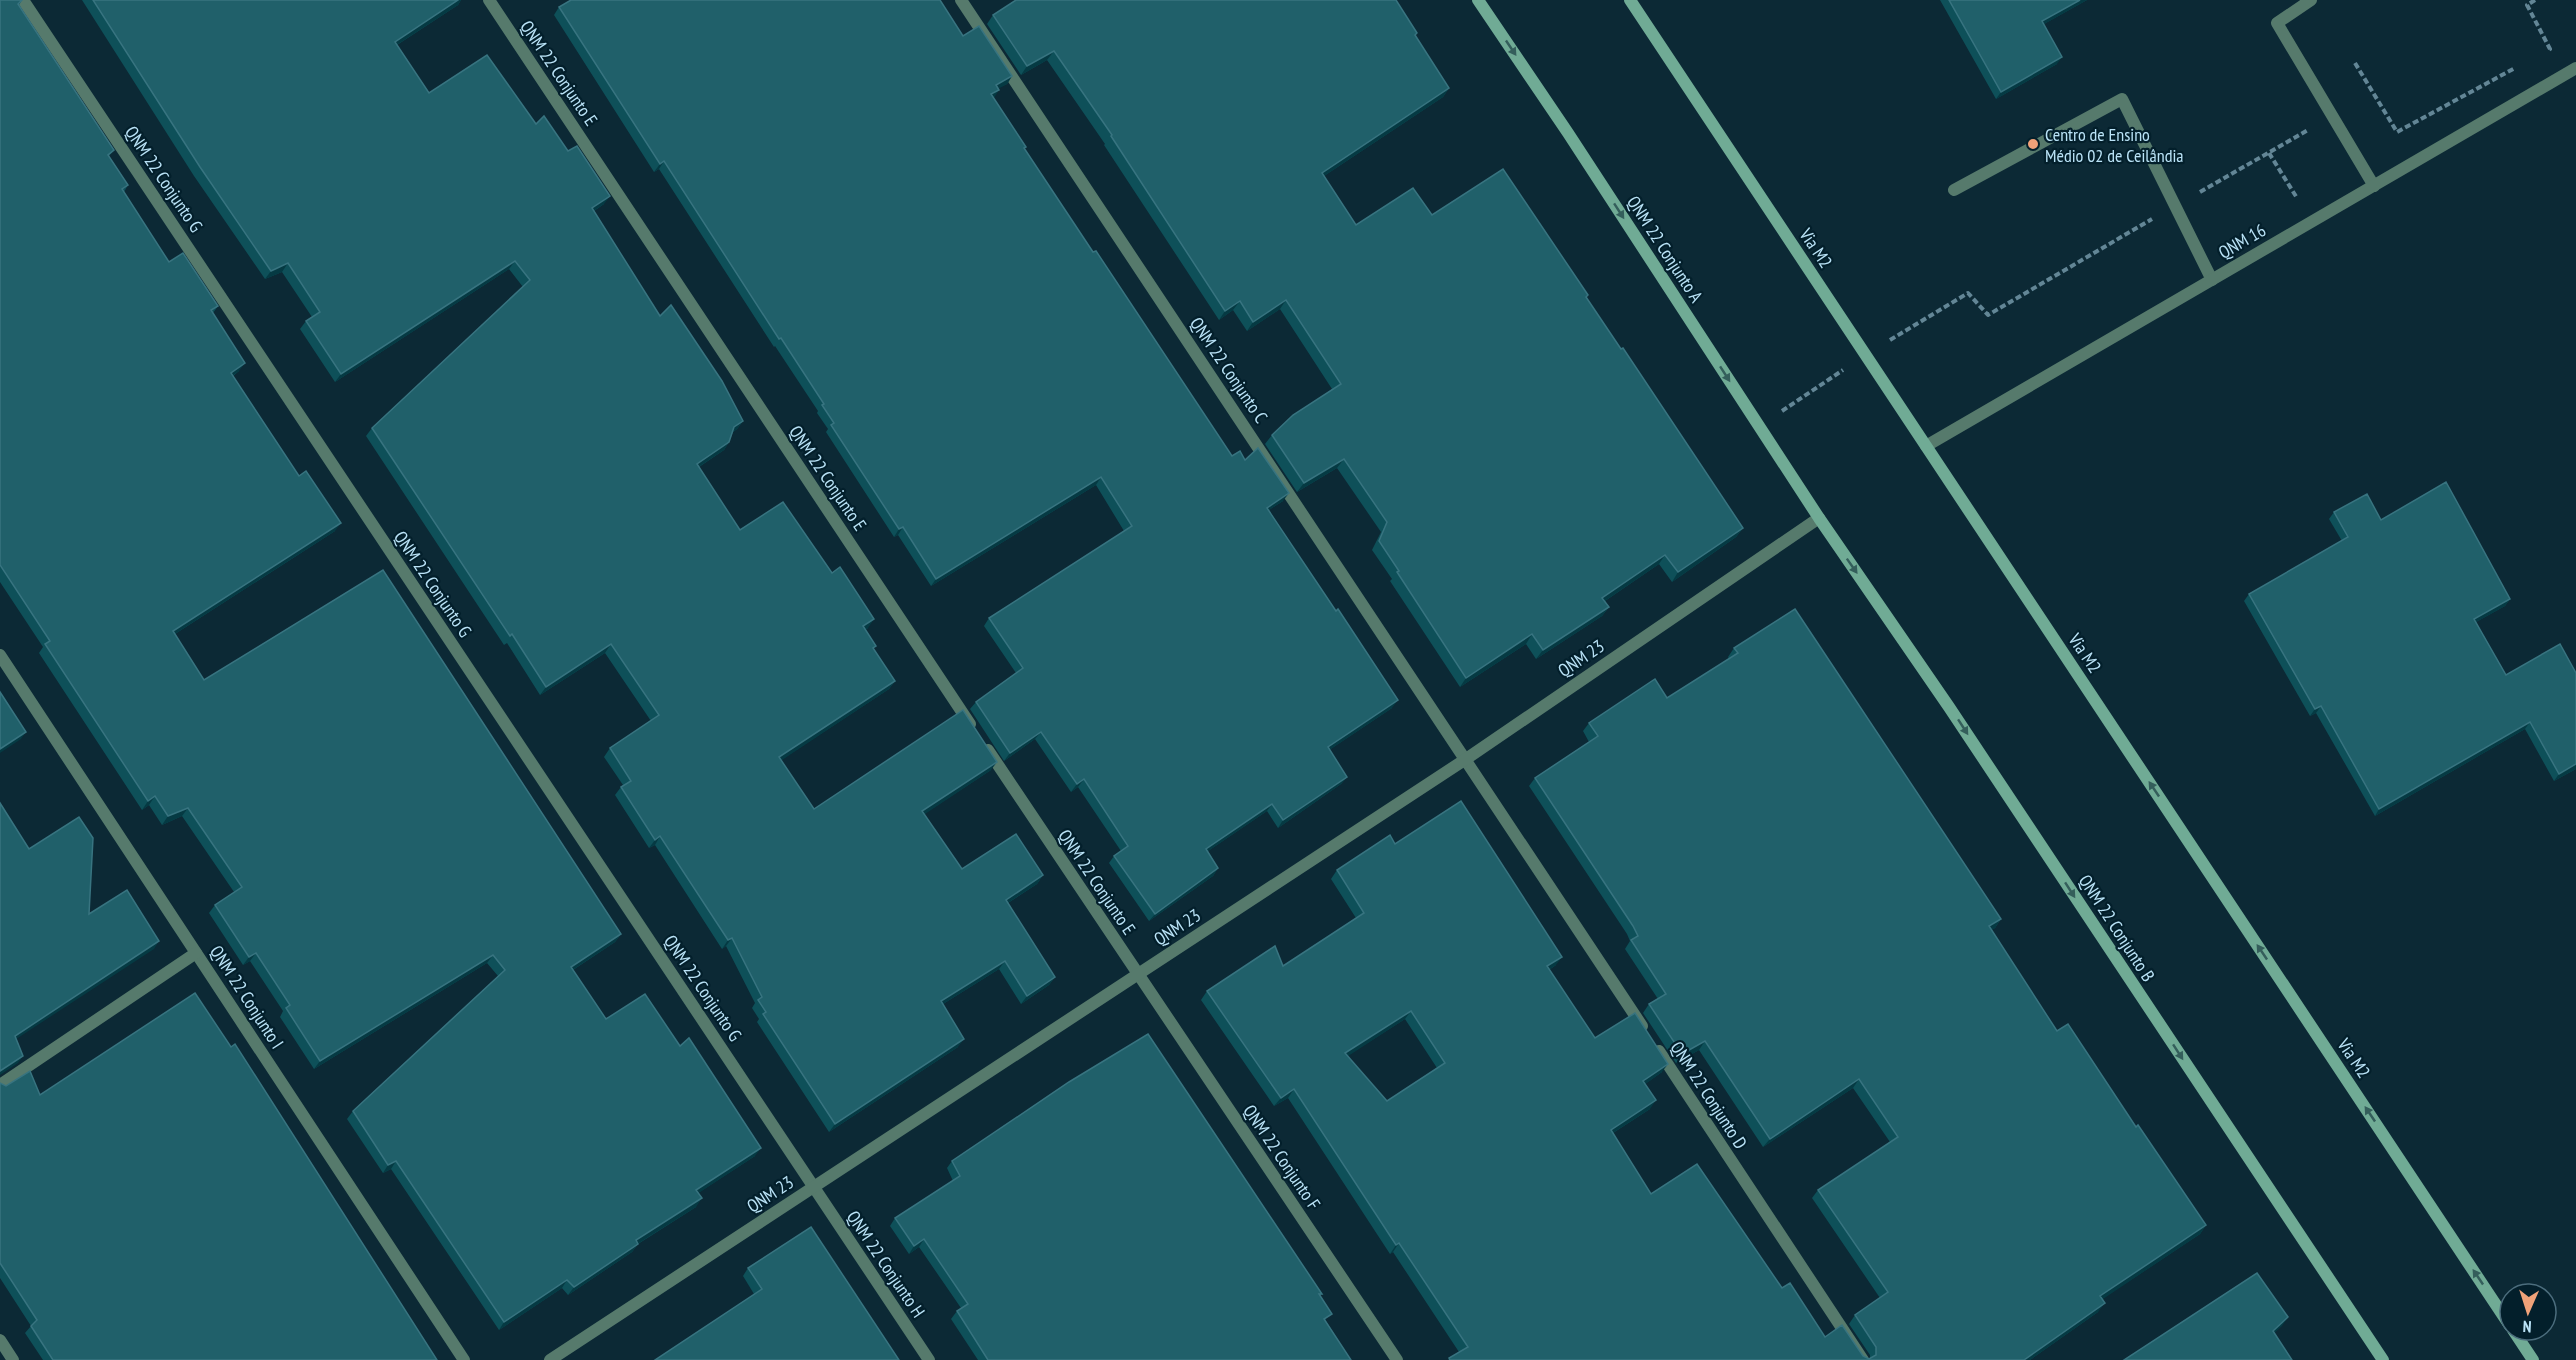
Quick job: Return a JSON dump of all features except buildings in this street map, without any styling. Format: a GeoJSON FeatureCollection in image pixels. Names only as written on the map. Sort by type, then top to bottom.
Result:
{"type":"FeatureCollection","features":[{"type":"Feature","properties":{"kind":"main road","name":"QNM 22 Conjunto A"},"geometry":{"type":"LineString","coordinates":[[1478,0],[1819,518]]}},
{"type":"Feature","properties":{"kind":"main road","name":"Via M2"},"geometry":{"type":"LineString","coordinates":[[1629,0],[2498,1308]]}},
{"type":"Feature","properties":{"kind":"main road","name":"QNM 22 Conjunto B"},"geometry":{"type":"LineString","coordinates":[[1819,518],[1949,707],[2383,1360]]}},
{"type":"Feature","properties":{"kind":"main road"},"geometry":{"type":"LineString","coordinates":[[2521,1342],[2533,1360]]}},
{"type":"Feature","properties":{"kind":"street","name":"QNM 22 Conjunto G"},"geometry":{"type":"LineString","coordinates":[[23,0],[813,1187]]}},
{"type":"Feature","properties":{"kind":"street","name":"QNM 22 Conjunto E"},"geometry":{"type":"LineString","coordinates":[[489,0],[1137,975]]}},
{"type":"Feature","properties":{"kind":"street","name":"QNM 22 Conjunto C"},"geometry":{"type":"LineString","coordinates":[[962,0],[1466,759]]}},
{"type":"Feature","properties":{"kind":"street"},"geometry":{"type":"LineString","coordinates":[[2311,0],[2277,23],[2374,186]]}},
{"type":"Feature","properties":{"kind":"street","name":"QNM 16"},"geometry":{"type":"LineString","coordinates":[[1926,446],[2576,68]]}},
{"type":"Feature","properties":{"kind":"street"},"geometry":{"type":"LineString","coordinates":[[1954,190],[2122,99],[2212,280]]}},
{"type":"Feature","properties":{"kind":"street","name":"QNM 23"},"geometry":{"type":"LineString","coordinates":[[550,1360],[1466,759],[1819,518]]}},
{"type":"Feature","properties":{"kind":"street","name":"QNM 22 Conjunto I"},"geometry":{"type":"LineString","coordinates":[[0,655],[464,1360]]}},
{"type":"Feature","properties":{"kind":"street","name":"QNM 22 Conjunto D"},"geometry":{"type":"LineString","coordinates":[[1466,759],[1863,1360]]}},
{"type":"Feature","properties":{"kind":"street"},"geometry":{"type":"LineString","coordinates":[[0,1085],[196,953]]}},
{"type":"Feature","properties":{"kind":"street","name":"QNM 22 Conjunto F"},"geometry":{"type":"LineString","coordinates":[[1137,975],[1397,1360]]}},
{"type":"Feature","properties":{"kind":"street","name":"QNM 22 Conjunto H"},"geometry":{"type":"LineString","coordinates":[[813,1187],[929,1360]]}},
{"type":"Feature","properties":{"kind":"street"},"geometry":{"type":"LineString","coordinates":[[0,1340],[13,1360]]}},
{"type":"Feature","properties":{"kind":"path"},"geometry":{"type":"LineString","coordinates":[[2535,0],[2527,5],[2550,49],[2540,54]]}},
{"type":"Feature","properties":{"kind":"path"},"geometry":{"type":"LineString","coordinates":[[2355,63],[2397,132],[2520,65]]}},
{"type":"Feature","properties":{"kind":"path"},"geometry":{"type":"LineString","coordinates":[[1759,426],[1866,354],[1968,294],[1988,315],[2332,117]]}},
{"type":"Feature","properties":{"kind":"path"},"geometry":{"type":"LineString","coordinates":[[2269,153],[2312,222]]}},
{"type":"Feature","properties":{"kind":"place","name":"Centro de Ensino Médio 02 de Ceilândia"},"geometry":{"type":"Point","coordinates":[2033,144]}}]}
